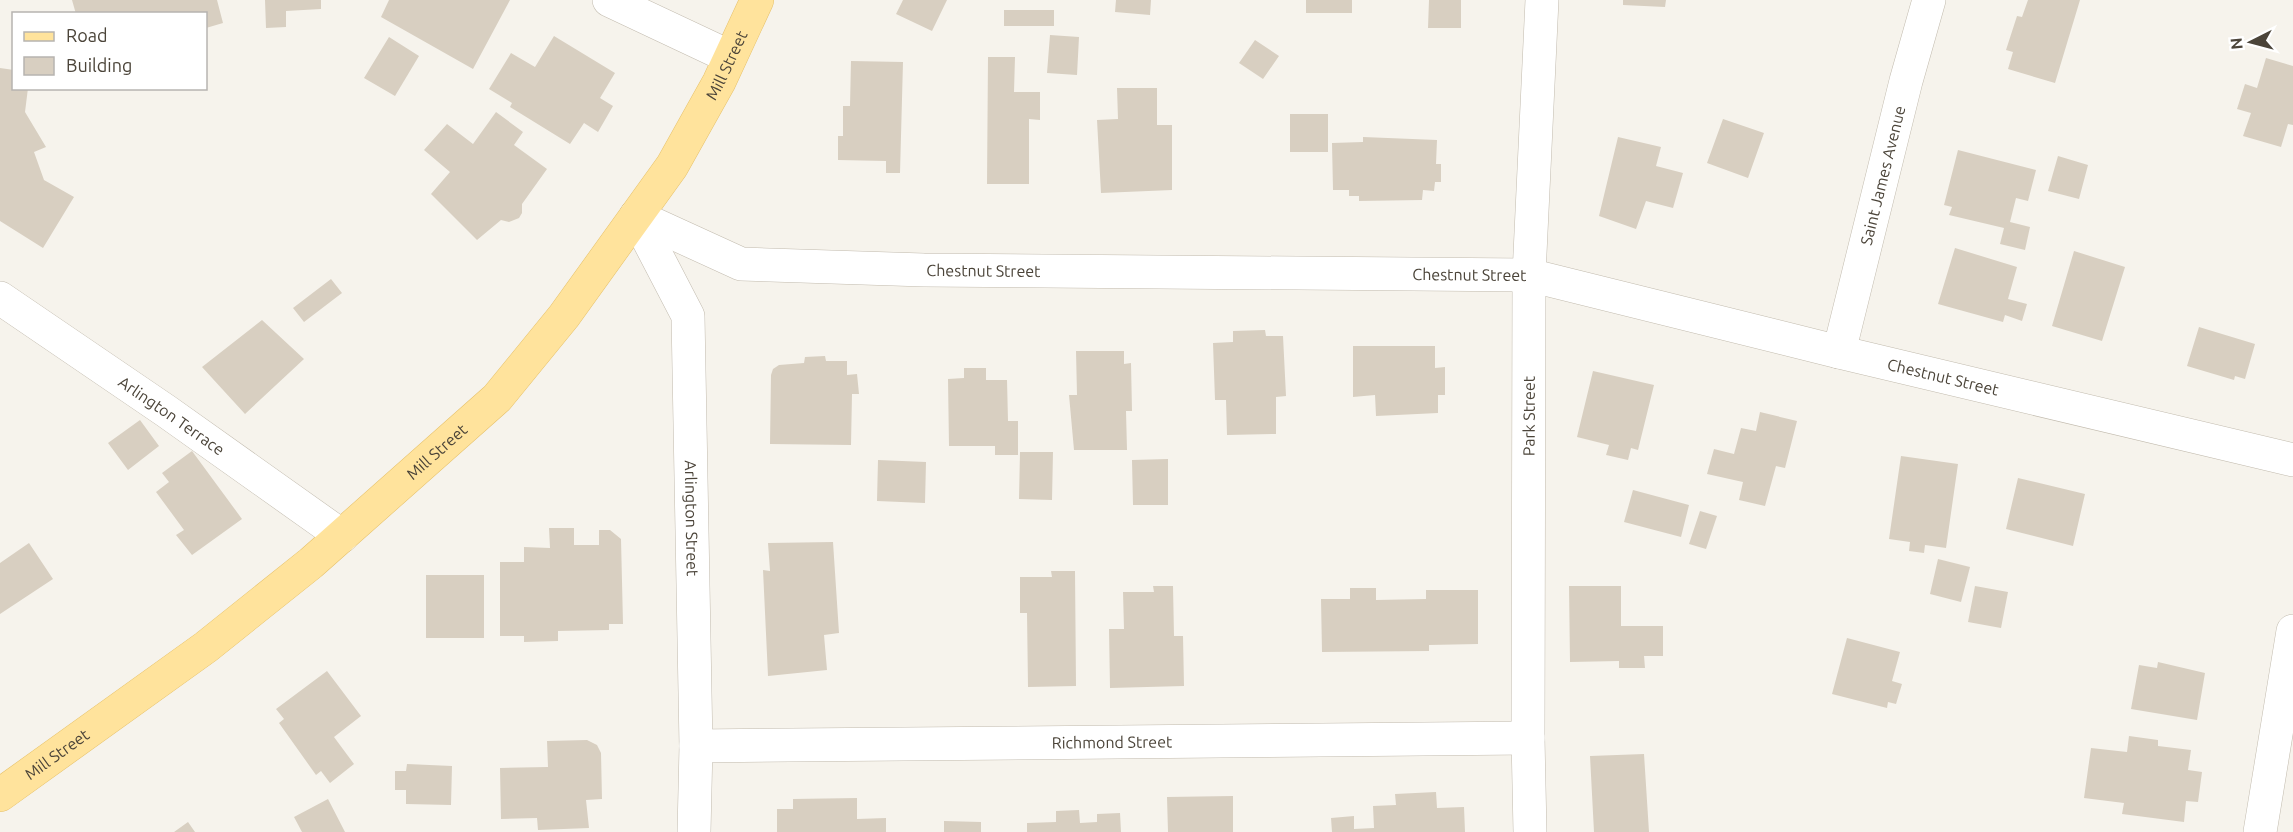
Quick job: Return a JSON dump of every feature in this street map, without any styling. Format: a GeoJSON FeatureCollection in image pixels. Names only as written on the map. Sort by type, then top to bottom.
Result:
{"type":"FeatureCollection","features":[{"type":"Feature","properties":{"kind":"main road","name":"Mill Street"},"geometry":{"type":"LineString","coordinates":[[0,795],[206,647],[342,536],[497,398],[564,316],[672,166],[730,57],[757,0]]}},
{"type":"Feature","properties":{"kind":"street"},"geometry":{"type":"LineString","coordinates":[[609,0],[730,57]]}},
{"type":"Feature","properties":{"kind":"street","name":"Park Street"},"geometry":{"type":"LineString","coordinates":[[1530,832],[1528,738],[1529,275],[1542,0]]}},
{"type":"Feature","properties":{"kind":"street","name":"Saint James Avenue"},"geometry":{"type":"LineString","coordinates":[[1839,352],[1906,81],[1929,0]]}},
{"type":"Feature","properties":{"kind":"street","name":"Chestnut Street"},"geometry":{"type":"LineString","coordinates":[[636,216],[741,264],[924,270],[1529,275],[1839,352],[2293,460]]}},
{"type":"Feature","properties":{"kind":"street","name":"Arlington Street"},"geometry":{"type":"LineString","coordinates":[[636,216],[688,316],[696,746],[694,832]]}},
{"type":"Feature","properties":{"kind":"street","name":"Arlington Terrace"},"geometry":{"type":"LineString","coordinates":[[0,298],[166,411],[342,536]]}},
{"type":"Feature","properties":{"kind":"street"},"geometry":{"type":"LineString","coordinates":[[2260,832],[2293,631]]}},
{"type":"Feature","properties":{"kind":"street","name":"Richmond Street"},"geometry":{"type":"LineString","coordinates":[[696,746],[1528,738]]}},
{"type":"Feature","properties":{"kind":"building"},"geometry":{"type":"Polygon","coordinates":[[[72,0],[217,0],[223,23],[207,28],[207,12],[75,12],[72,0]]]}},
{"type":"Feature","properties":{"kind":"building"},"geometry":{"type":"Polygon","coordinates":[[[265,0],[321,0],[321,9],[286,11],[286,27],[266,28],[265,0]]]}},
{"type":"Feature","properties":{"kind":"building"},"geometry":{"type":"Polygon","coordinates":[[[389,0],[510,0],[473,69],[381,17],[389,0]]]}},
{"type":"Feature","properties":{"kind":"building"},"geometry":{"type":"Polygon","coordinates":[[[903,0],[947,0],[932,31],[896,14],[903,0]]]}},
{"type":"Feature","properties":{"kind":"building"},"geometry":{"type":"Polygon","coordinates":[[[1116,0],[1151,0],[1150,15],[1115,12],[1116,0]]]}},
{"type":"Feature","properties":{"kind":"building"},"geometry":{"type":"Polygon","coordinates":[[[1306,0],[1352,0],[1352,13],[1306,13],[1306,0]]]}},
{"type":"Feature","properties":{"kind":"building"},"geometry":{"type":"Polygon","coordinates":[[[1429,0],[1461,0],[1461,28],[1428,28],[1429,0]]]}},
{"type":"Feature","properties":{"kind":"building"},"geometry":{"type":"Polygon","coordinates":[[[1623,0],[1666,0],[1665,7],[1623,5],[1623,0]]]}},
{"type":"Feature","properties":{"kind":"building"},"geometry":{"type":"Polygon","coordinates":[[[2028,0],[2080,0],[2055,83],[2008,69],[2013,52],[2006,50],[2017,16],[2022,17],[2028,0]]]}},
{"type":"Feature","properties":{"kind":"building"},"geometry":{"type":"Polygon","coordinates":[[[1004,10],[1054,10],[1054,26],[1004,26],[1004,10]]]}},
{"type":"Feature","properties":{"kind":"building"},"geometry":{"type":"Polygon","coordinates":[[[1050,35],[1079,37],[1077,75],[1047,73],[1050,35]]]}},
{"type":"Feature","properties":{"kind":"building"},"geometry":{"type":"Polygon","coordinates":[[[554,36],[615,73],[600,98],[613,106],[598,132],[584,123],[570,144],[510,107],[512,103],[489,89],[511,53],[535,67],[554,36]]]}},
{"type":"Feature","properties":{"kind":"building"},"geometry":{"type":"Polygon","coordinates":[[[389,37],[419,56],[395,96],[364,78],[389,37]]]}},
{"type":"Feature","properties":{"kind":"building"},"geometry":{"type":"Polygon","coordinates":[[[1255,40],[1279,56],[1263,79],[1239,63],[1255,40]]]}},
{"type":"Feature","properties":{"kind":"building"},"geometry":{"type":"Polygon","coordinates":[[[988,57],[1015,57],[1014,92],[1040,92],[1040,120],[1029,119],[1029,184],[987,184],[988,57]]]}},
{"type":"Feature","properties":{"kind":"building"},"geometry":{"type":"Polygon","coordinates":[[[2266,58],[2293,66],[2293,125],[2288,124],[2281,147],[2243,136],[2251,113],[2237,109],[2245,84],[2257,88],[2266,58]]]}},
{"type":"Feature","properties":{"kind":"building"},"geometry":{"type":"Polygon","coordinates":[[[851,61],[903,62],[900,173],[886,173],[886,161],[838,160],[838,136],[843,136],[843,106],[850,106],[851,61]]]}},
{"type":"Feature","properties":{"kind":"building"},"geometry":{"type":"Polygon","coordinates":[[[0,68],[12,70],[12,90],[28,90],[25,112],[46,147],[34,152],[44,180],[74,197],[43,248],[0,221],[0,68]]]}},
{"type":"Feature","properties":{"kind":"building"},"geometry":{"type":"Polygon","coordinates":[[[1117,88],[1157,88],[1157,125],[1172,125],[1172,190],[1101,193],[1097,120],[1118,119],[1117,88]]]}},
{"type":"Feature","properties":{"kind":"building"},"geometry":{"type":"Polygon","coordinates":[[[496,112],[523,132],[514,145],[547,169],[522,204],[522,213],[519,218],[509,222],[501,220],[477,240],[431,194],[450,172],[424,150],[447,124],[473,144],[496,112]]]}},
{"type":"Feature","properties":{"kind":"building"},"geometry":{"type":"Polygon","coordinates":[[[1290,114],[1328,114],[1328,152],[1290,152],[1290,114]]]}},
{"type":"Feature","properties":{"kind":"building"},"geometry":{"type":"Polygon","coordinates":[[[1723,119],[1764,133],[1748,178],[1707,163],[1723,119]]]}},
{"type":"Feature","properties":{"kind":"building"},"geometry":{"type":"Polygon","coordinates":[[[1363,137],[1437,140],[1436,164],[1441,164],[1441,182],[1435,182],[1434,191],[1423,190],[1422,200],[1359,201],[1359,196],[1349,196],[1349,190],[1333,190],[1332,143],[1363,142],[1363,137]]]}},
{"type":"Feature","properties":{"kind":"building"},"geometry":{"type":"Polygon","coordinates":[[[1618,137],[1661,147],[1656,166],[1683,173],[1673,208],[1646,201],[1636,229],[1599,216],[1618,137]]]}},
{"type":"Feature","properties":{"kind":"building"},"geometry":{"type":"Polygon","coordinates":[[[1958,150],[2036,170],[2028,201],[2016,198],[2010,222],[2030,227],[2025,250],[2000,244],[2004,228],[1949,215],[1952,207],[1944,205],[1958,150]]]}},
{"type":"Feature","properties":{"kind":"building"},"geometry":{"type":"Polygon","coordinates":[[[2058,156],[2088,165],[2079,199],[2048,191],[2058,156]]]}},
{"type":"Feature","properties":{"kind":"building"},"geometry":{"type":"Polygon","coordinates":[[[1955,248],[2017,267],[2008,299],[2027,304],[2022,321],[2005,315],[2003,322],[1938,304],[1955,248]]]}},
{"type":"Feature","properties":{"kind":"building"},"geometry":{"type":"Polygon","coordinates":[[[2074,251],[2125,267],[2102,341],[2052,326],[2074,251]]]}},
{"type":"Feature","properties":{"kind":"building"},"geometry":{"type":"Polygon","coordinates":[[[331,279],[342,293],[304,322],[293,308],[331,279]]]}},
{"type":"Feature","properties":{"kind":"building"},"geometry":{"type":"Polygon","coordinates":[[[262,320],[304,359],[245,414],[202,367],[262,320]]]}},
{"type":"Feature","properties":{"kind":"building"},"geometry":{"type":"Polygon","coordinates":[[[2199,327],[2255,344],[2245,379],[2235,376],[2234,380],[2187,366],[2199,327]]]}},
{"type":"Feature","properties":{"kind":"building"},"geometry":{"type":"Polygon","coordinates":[[[1265,330],[1266,336],[1283,336],[1286,396],[1276,397],[1276,434],[1227,435],[1226,400],[1215,400],[1213,343],[1233,342],[1233,331],[1265,330]]]}},
{"type":"Feature","properties":{"kind":"building"},"geometry":{"type":"Polygon","coordinates":[[[1353,346],[1435,346],[1435,368],[1445,367],[1445,395],[1438,395],[1438,413],[1376,416],[1375,395],[1353,397],[1353,346]]]}},
{"type":"Feature","properties":{"kind":"building"},"geometry":{"type":"Polygon","coordinates":[[[1076,351],[1124,351],[1124,364],[1131,363],[1132,411],[1126,411],[1127,450],[1074,450],[1069,395],[1077,395],[1076,351]]]}},
{"type":"Feature","properties":{"kind":"building"},"geometry":{"type":"Polygon","coordinates":[[[825,356],[826,361],[847,361],[847,375],[857,374],[859,394],[852,394],[851,445],[770,444],[773,369],[779,365],[804,363],[805,357],[825,356]]]}},
{"type":"Feature","properties":{"kind":"building"},"geometry":{"type":"Polygon","coordinates":[[[964,368],[986,368],[986,380],[1007,380],[1008,421],[1018,421],[1018,455],[995,455],[995,446],[949,446],[948,379],[964,378],[964,368]]]}},
{"type":"Feature","properties":{"kind":"building"},"geometry":{"type":"Polygon","coordinates":[[[1593,371],[1654,385],[1638,450],[1631,448],[1628,460],[1606,455],[1609,445],[1577,437],[1593,371]]]}},
{"type":"Feature","properties":{"kind":"building"},"geometry":{"type":"Polygon","coordinates":[[[1760,412],[1797,421],[1785,468],[1776,466],[1765,506],[1739,500],[1743,482],[1707,474],[1714,449],[1734,454],[1741,428],[1756,431],[1760,412]]]}},
{"type":"Feature","properties":{"kind":"building"},"geometry":{"type":"Polygon","coordinates":[[[140,420],[159,446],[128,470],[108,443],[140,420]]]}},
{"type":"Feature","properties":{"kind":"building"},"geometry":{"type":"Polygon","coordinates":[[[192,451],[242,519],[192,555],[176,535],[184,530],[156,492],[169,482],[162,473],[192,451]]]}},
{"type":"Feature","properties":{"kind":"building"},"geometry":{"type":"Polygon","coordinates":[[[1020,452],[1053,452],[1052,500],[1019,499],[1020,452]]]}},
{"type":"Feature","properties":{"kind":"building"},"geometry":{"type":"Polygon","coordinates":[[[1901,456],[1958,464],[1946,548],[1925,545],[1924,553],[1909,551],[1910,542],[1889,539],[1901,456]]]}},
{"type":"Feature","properties":{"kind":"building"},"geometry":{"type":"Polygon","coordinates":[[[1168,459],[1168,505],[1133,505],[1132,460],[1168,459]]]}},
{"type":"Feature","properties":{"kind":"building"},"geometry":{"type":"Polygon","coordinates":[[[878,460],[926,462],[925,503],[877,501],[878,460]]]}},
{"type":"Feature","properties":{"kind":"building"},"geometry":{"type":"Polygon","coordinates":[[[2018,478],[2085,494],[2073,546],[2006,529],[2018,478]]]}},
{"type":"Feature","properties":{"kind":"building"},"geometry":{"type":"Polygon","coordinates":[[[1633,490],[1689,505],[1681,537],[1624,522],[1633,490]]]}},
{"type":"Feature","properties":{"kind":"building"},"geometry":{"type":"Polygon","coordinates":[[[1700,511],[1717,516],[1706,549],[1689,544],[1700,511]]]}},
{"type":"Feature","properties":{"kind":"building"},"geometry":{"type":"Polygon","coordinates":[[[549,528],[574,528],[574,545],[599,545],[599,530],[610,530],[621,539],[623,624],[609,624],[609,630],[558,631],[558,641],[524,642],[524,636],[500,636],[500,562],[524,562],[524,547],[550,548],[549,528]]]}},
{"type":"Feature","properties":{"kind":"building"},"geometry":{"type":"Polygon","coordinates":[[[833,542],[839,633],[824,635],[827,670],[768,676],[763,570],[770,571],[768,543],[833,542]]]}},
{"type":"Feature","properties":{"kind":"building"},"geometry":{"type":"Polygon","coordinates":[[[29,543],[53,579],[0,614],[0,563],[29,543]]]}},
{"type":"Feature","properties":{"kind":"building"},"geometry":{"type":"Polygon","coordinates":[[[1938,559],[1970,567],[1961,602],[1930,594],[1938,559]]]}},
{"type":"Feature","properties":{"kind":"building"},"geometry":{"type":"Polygon","coordinates":[[[1051,571],[1075,571],[1076,686],[1028,687],[1027,613],[1020,613],[1020,577],[1052,577],[1051,571]]]}},
{"type":"Feature","properties":{"kind":"building"},"geometry":{"type":"Polygon","coordinates":[[[426,575],[484,575],[484,638],[426,638],[426,575]]]}},
{"type":"Feature","properties":{"kind":"building"},"geometry":{"type":"Polygon","coordinates":[[[1153,586],[1173,586],[1174,636],[1183,636],[1184,686],[1110,688],[1109,629],[1124,629],[1123,592],[1154,592],[1153,586]]]}},
{"type":"Feature","properties":{"kind":"building"},"geometry":{"type":"Polygon","coordinates":[[[1569,586],[1621,586],[1621,626],[1663,626],[1663,656],[1644,656],[1645,668],[1619,668],[1619,661],[1570,662],[1569,586]]]}},
{"type":"Feature","properties":{"kind":"building"},"geometry":{"type":"Polygon","coordinates":[[[1975,586],[2008,592],[2001,628],[1968,622],[1975,586]]]}},
{"type":"Feature","properties":{"kind":"building"},"geometry":{"type":"Polygon","coordinates":[[[1350,588],[1376,588],[1376,600],[1426,599],[1426,590],[1478,590],[1478,644],[1429,645],[1429,651],[1322,652],[1321,599],[1350,599],[1350,588]]]}},
{"type":"Feature","properties":{"kind":"building"},"geometry":{"type":"Polygon","coordinates":[[[1847,638],[1900,652],[1892,681],[1902,684],[1896,704],[1888,702],[1887,708],[1832,694],[1847,638]]]}},
{"type":"Feature","properties":{"kind":"building"},"geometry":{"type":"Polygon","coordinates":[[[2158,662],[2205,673],[2197,720],[2131,709],[2139,665],[2157,668],[2158,662]]]}},
{"type":"Feature","properties":{"kind":"building"},"geometry":{"type":"Polygon","coordinates":[[[327,671],[361,716],[334,737],[354,764],[330,783],[321,771],[316,775],[279,723],[284,719],[276,709],[327,671]]]}},
{"type":"Feature","properties":{"kind":"building"},"geometry":{"type":"Polygon","coordinates":[[[2129,736],[2158,740],[2158,746],[2191,750],[2188,770],[2202,772],[2198,802],[2186,801],[2184,822],[2122,814],[2124,803],[2084,798],[2091,748],[2127,752],[2129,736]]]}},
{"type":"Feature","properties":{"kind":"building"},"geometry":{"type":"Polygon","coordinates":[[[587,740],[597,745],[601,753],[602,799],[586,800],[589,828],[538,830],[537,818],[501,819],[500,768],[548,767],[547,741],[587,740]]]}},
{"type":"Feature","properties":{"kind":"building"},"geometry":{"type":"Polygon","coordinates":[[[1644,754],[1649,832],[1594,832],[1590,756],[1644,754]]]}},
{"type":"Feature","properties":{"kind":"building"},"geometry":{"type":"Polygon","coordinates":[[[407,764],[452,766],[451,805],[406,804],[406,790],[395,790],[395,771],[406,771],[407,764]]]}},
{"type":"Feature","properties":{"kind":"building"},"geometry":{"type":"Polygon","coordinates":[[[1436,792],[1437,808],[1464,807],[1465,832],[1332,832],[1331,818],[1354,816],[1354,829],[1374,828],[1373,806],[1396,805],[1395,794],[1436,792]]]}},
{"type":"Feature","properties":{"kind":"building"},"geometry":{"type":"Polygon","coordinates":[[[1233,796],[1233,832],[1168,832],[1167,797],[1233,796]]]}},
{"type":"Feature","properties":{"kind":"building"},"geometry":{"type":"Polygon","coordinates":[[[857,798],[857,819],[886,818],[886,832],[777,832],[777,809],[793,809],[793,799],[857,798]]]}},
{"type":"Feature","properties":{"kind":"building"},"geometry":{"type":"Polygon","coordinates":[[[328,799],[345,832],[302,832],[294,817],[328,799]]]}},
{"type":"Feature","properties":{"kind":"building"},"geometry":{"type":"Polygon","coordinates":[[[1079,810],[1080,823],[1097,822],[1097,814],[1120,813],[1121,832],[1027,832],[1027,823],[1056,822],[1056,811],[1079,810]]]}},
{"type":"Feature","properties":{"kind":"building"},"geometry":{"type":"Polygon","coordinates":[[[944,821],[981,822],[981,832],[944,832],[944,821]]]}},
{"type":"Feature","properties":{"kind":"building"},"geometry":{"type":"Polygon","coordinates":[[[188,822],[195,832],[174,832],[188,822]]]}}]}
